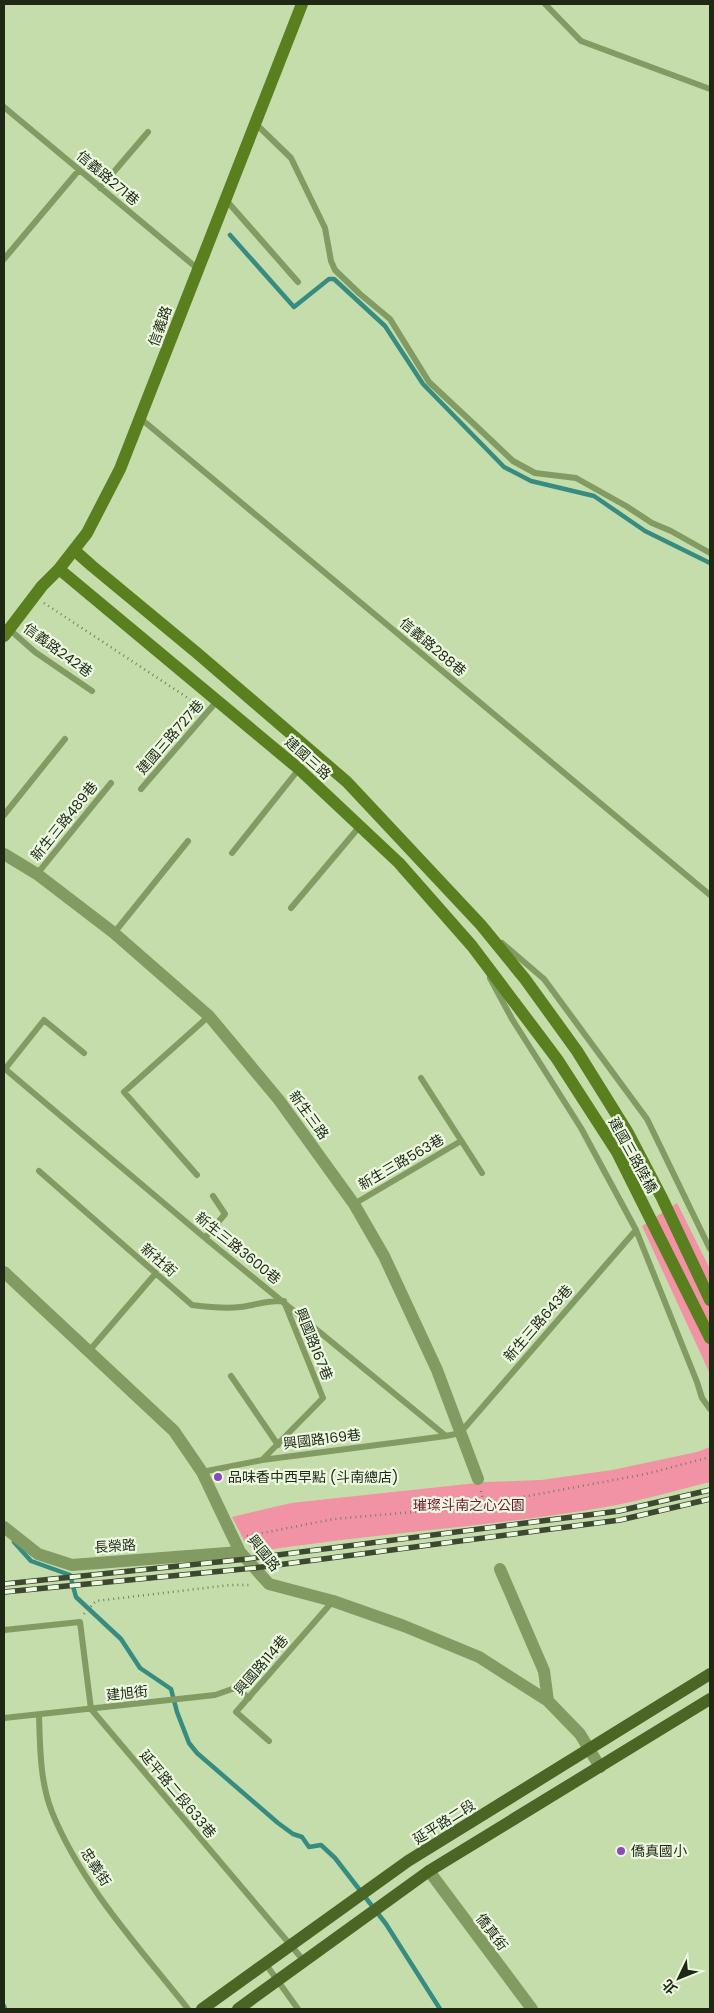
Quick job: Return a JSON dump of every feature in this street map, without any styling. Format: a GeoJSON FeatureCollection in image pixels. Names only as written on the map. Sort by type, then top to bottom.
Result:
{"type":"FeatureCollection","features":[{"type":"Feature","properties":{"kind":"main road","name":"延平路二段"},"geometry":{"type":"LineString","coordinates":[[202,2009],[408,1861],[710,1674]]}},
{"type":"Feature","properties":{"kind":"main road"},"geometry":{"type":"LineString","coordinates":[[238,2009],[429,1871],[710,1699]]}},
{"type":"Feature","properties":{"kind":"street","name":"信義路"},"geometry":{"type":"LineString","coordinates":[[6,632],[42,586],[59,569],[87,532],[120,469],[302,4]]}},
{"type":"Feature","properties":{"kind":"street","name":"建國三路"},"geometry":{"type":"LineString","coordinates":[[74,550],[347,782],[481,925],[525,979]]}},
{"type":"Feature","properties":{"kind":"street","name":"建國三路"},"geometry":{"type":"LineString","coordinates":[[59,569],[299,769],[360,826],[399,863],[472,946],[511,996]]}},
{"type":"Feature","properties":{"kind":"street","name":"新生三路"},"geometry":{"type":"LineString","coordinates":[[4,854],[37,874],[114,933],[209,1016],[279,1100],[354,1204],[384,1256],[437,1370],[478,1480]]}},
{"type":"Feature","properties":{"kind":"street","name":"建國三路陸橋"},"geometry":{"type":"LineString","coordinates":[[525,979],[577,1051],[628,1133],[662,1198],[710,1300]]}},
{"type":"Feature","properties":{"kind":"street","name":"建國三路陸橋"},"geometry":{"type":"LineString","coordinates":[[511,996],[557,1058],[617,1152],[710,1338]]}},
{"type":"Feature","properties":{"kind":"street","name":"興國路"},"geometry":{"type":"LineString","coordinates":[[4,1272],[174,1431],[202,1472],[240,1552],[269,1584],[333,1601],[404,1626],[479,1657],[548,1701],[580,1734],[600,1767]]}},
{"type":"Feature","properties":{"kind":"street","name":"長榮路"},"geometry":{"type":"LineString","coordinates":[[4,1527],[38,1554],[72,1565],[240,1552]]}},
{"type":"Feature","properties":{"kind":"street"},"geometry":{"type":"LineString","coordinates":[[500,1569],[544,1670],[548,1701]]}},
{"type":"Feature","properties":{"kind":"street","name":"僑真街"},"geometry":{"type":"LineString","coordinates":[[429,1871],[532,2009]]}},
{"type":"Feature","properties":{"kind":"lane"},"geometry":{"type":"LineString","coordinates":[[545,4],[581,41],[710,89]]}},
{"type":"Feature","properties":{"kind":"lane","name":"信義路271巷"},"geometry":{"type":"LineString","coordinates":[[4,107],[198,269]]}},
{"type":"Feature","properties":{"kind":"lane"},"geometry":{"type":"LineString","coordinates":[[256,124],[291,158],[325,228],[330,261],[335,270],[390,319],[429,382],[469,420],[513,461],[535,473],[576,478],[652,523],[671,531],[710,553]]}},
{"type":"Feature","properties":{"kind":"lane"},"geometry":{"type":"LineString","coordinates":[[100,188],[148,132]]}},
{"type":"Feature","properties":{"kind":"lane"},"geometry":{"type":"LineString","coordinates":[[4,259],[79,170]]}},
{"type":"Feature","properties":{"kind":"lane"},"geometry":{"type":"LineString","coordinates":[[226,200],[298,282]]}},
{"type":"Feature","properties":{"kind":"lane","name":"信義路288巷"},"geometry":{"type":"LineString","coordinates":[[140,418],[710,895]]}},
{"type":"Feature","properties":{"kind":"lane","name":"信義路242巷"},"geometry":{"type":"LineString","coordinates":[[6,632],[92,691]]}},
{"type":"Feature","properties":{"kind":"lane","name":"建國三路727巷"},"geometry":{"type":"LineString","coordinates":[[141,789],[218,701]]}},
{"type":"Feature","properties":{"kind":"lane"},"geometry":{"type":"LineString","coordinates":[[4,815],[65,739]]}},
{"type":"Feature","properties":{"kind":"lane"},"geometry":{"type":"LineString","coordinates":[[232,852],[299,769]]}},
{"type":"Feature","properties":{"kind":"lane","name":"新生三路489巷"},"geometry":{"type":"LineString","coordinates":[[37,874],[111,783]]}},
{"type":"Feature","properties":{"kind":"lane"},"geometry":{"type":"LineString","coordinates":[[291,908],[360,826]]}},
{"type":"Feature","properties":{"kind":"lane"},"geometry":{"type":"LineString","coordinates":[[114,933],[188,841]]}},
{"type":"Feature","properties":{"kind":"lane"},"geometry":{"type":"LineString","coordinates":[[481,925],[544,979],[648,1120],[710,1249]]}},
{"type":"Feature","properties":{"kind":"lane"},"geometry":{"type":"LineString","coordinates":[[472,946],[512,1019],[580,1128],[636,1230],[694,1373],[702,1398],[710,1409]]}},
{"type":"Feature","properties":{"kind":"lane"},"geometry":{"type":"LineString","coordinates":[[197,1175],[124,1092],[209,1016]]}},
{"type":"Feature","properties":{"kind":"lane"},"geometry":{"type":"LineString","coordinates":[[4,1069],[44,1020],[84,1053]]}},
{"type":"Feature","properties":{"kind":"lane","name":"新生三路3600巷"},"geometry":{"type":"LineString","coordinates":[[4,1069],[205,1238],[446,1436]]}},
{"type":"Feature","properties":{"kind":"lane","name":"新生三路563巷"},"geometry":{"type":"LineString","coordinates":[[421,1078],[482,1173]]}},
{"type":"Feature","properties":{"kind":"lane","name":"新生三路563巷"},"geometry":{"type":"LineString","coordinates":[[354,1204],[462,1141]]}},
{"type":"Feature","properties":{"kind":"lane","name":"新社街"},"geometry":{"type":"LineString","coordinates":[[39,1171],[192,1305],[216,1308],[240,1307],[269,1300],[284,1301]]}},
{"type":"Feature","properties":{"kind":"lane"},"geometry":{"type":"LineString","coordinates":[[205,1238],[224,1214],[213,1196]]}},
{"type":"Feature","properties":{"kind":"lane","name":"新生三路643巷"},"geometry":{"type":"LineString","coordinates":[[460,1433],[636,1230]]}},
{"type":"Feature","properties":{"kind":"lane"},"geometry":{"type":"LineString","coordinates":[[89,1351],[156,1273]]}},
{"type":"Feature","properties":{"kind":"lane","name":"興國路167巷"},"geometry":{"type":"LineString","coordinates":[[262,1460],[323,1398],[284,1301]]}},
{"type":"Feature","properties":{"kind":"lane"},"geometry":{"type":"LineString","coordinates":[[231,1376],[278,1445]]}},
{"type":"Feature","properties":{"kind":"lane"},"geometry":{"type":"LineString","coordinates":[[446,1436],[460,1433]]}},
{"type":"Feature","properties":{"kind":"lane","name":"興國路169巷"},"geometry":{"type":"LineString","coordinates":[[202,1472],[262,1460],[446,1436]]}},
{"type":"Feature","properties":{"kind":"lane","name":"興國路114巷"},"geometry":{"type":"LineString","coordinates":[[269,1741],[236,1712],[333,1601]]}},
{"type":"Feature","properties":{"kind":"lane"},"geometry":{"type":"LineString","coordinates":[[4,1630],[80,1622],[91,1709]]}},
{"type":"Feature","properties":{"kind":"lane","name":"建旭街"},"geometry":{"type":"LineString","coordinates":[[4,1718],[215,1695],[235,1688],[249,1698]]}},
{"type":"Feature","properties":{"kind":"lane","name":"延平路二段633巷"},"geometry":{"type":"LineString","coordinates":[[91,1709],[304,1961]]}},
{"type":"Feature","properties":{"kind":"lane","name":"忠義街"},"geometry":{"type":"LineString","coordinates":[[39,1715],[42,1771],[50,1803],[77,1864],[108,1908],[188,2009]]}},
{"type":"Feature","properties":{"kind":"lane"},"geometry":{"type":"LineString","coordinates":[[265,1963],[298,2009]]}},
{"type":"Feature","properties":{"kind":"path"},"geometry":{"type":"LineString","coordinates":[[233,1538],[334,1519],[469,1506],[646,1474],[710,1457]]}},
{"type":"Feature","properties":{"kind":"path"},"geometry":{"type":"LineString","coordinates":[[80,1622],[85,1611],[96,1600],[230,1585],[269,1584]]}},
{"type":"Feature","properties":{"kind":"green space"},"geometry":{"type":"Polygon","coordinates":[[[677,1203],[710,1269],[710,1374],[642,1226],[677,1203]]]}},
{"type":"Feature","properties":{"kind":"green space","name":"璀璨斗南之心公園"},"geometry":{"type":"Polygon","coordinates":[[[710,1447],[710,1482],[649,1498],[588,1510],[505,1522],[338,1540],[255,1552],[244,1540],[232,1517],[291,1503],[486,1482],[541,1480],[612,1470],[697,1452],[710,1447]]]}},
{"type":"Feature","properties":{"kind":"waterway"},"geometry":{"type":"LineString","coordinates":[[230,235],[294,307],[329,279],[334,279],[385,326],[423,384],[504,467],[531,481],[594,496],[645,531],[710,563]]}},
{"type":"Feature","properties":{"kind":"waterway"},"geometry":{"type":"LineString","coordinates":[[14,1542],[31,1561],[70,1575],[76,1597],[121,1639],[140,1668],[171,1689],[177,1712],[189,1743],[197,1753],[278,1823],[293,1834],[302,1837],[309,1847],[321,1845],[335,1858],[386,1924],[440,2009]]}},
{"type":"Feature","properties":{"kind":"railway"},"geometry":{"type":"LineString","coordinates":[[4,1584],[247,1559],[619,1511],[710,1490]]}},
{"type":"Feature","properties":{"kind":"railway"},"geometry":{"type":"LineString","coordinates":[[4,1592],[254,1568],[620,1520],[710,1499]]}},
{"type":"Feature","properties":{"kind":"place","name":"品味香中西早點 (斗南總店)"},"geometry":{"type":"Point","coordinates":[218,1477]}},
{"type":"Feature","properties":{"kind":"place","name":"僑真國小"},"geometry":{"type":"Point","coordinates":[621,1851]}}]}
